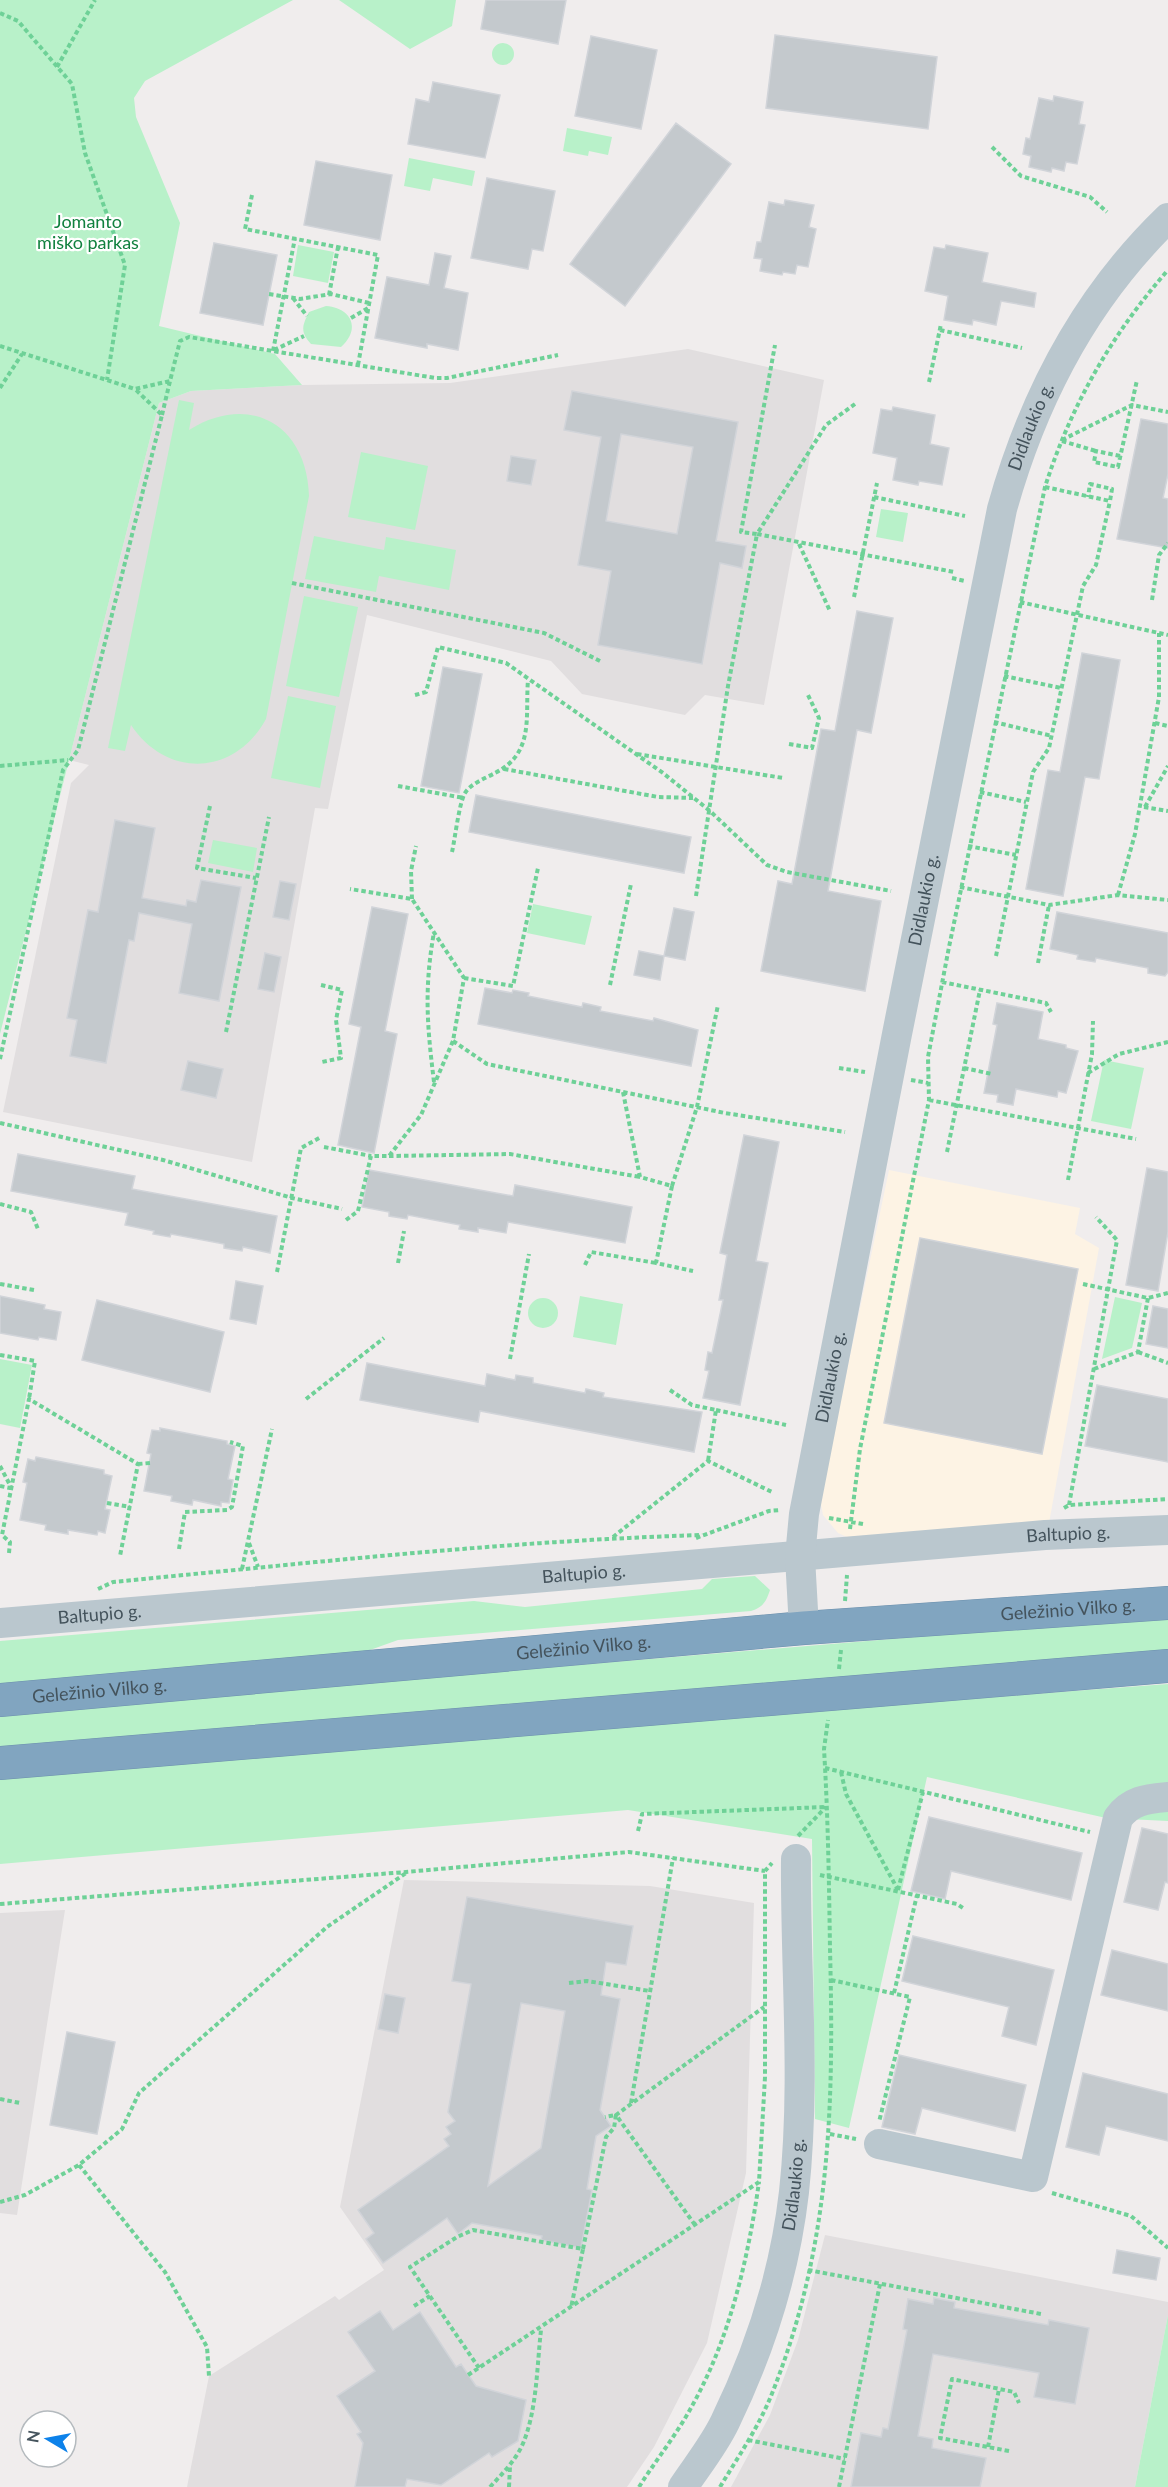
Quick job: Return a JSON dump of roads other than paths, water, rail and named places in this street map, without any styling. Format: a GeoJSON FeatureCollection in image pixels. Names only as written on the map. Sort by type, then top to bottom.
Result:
{"type":"FeatureCollection","features":[{"type":"Feature","properties":{"kind":"highway","name":"Geležinio Vilko g."},"geometry":{"type":"LineString","coordinates":[[0,1700],[804,1628],[1168,1603]]}},
{"type":"Feature","properties":{"kind":"highway"},"geometry":{"type":"LineString","coordinates":[[0,1763],[1168,1666]]}},
{"type":"Feature","properties":{"kind":"street","name":"Didlaukio g."},"geometry":{"type":"LineString","coordinates":[[804,1628],[800,1557],[804,1514],[1002,509],[1026,433],[1067,346],[1119,271],[1168,218]]}},
{"type":"Feature","properties":{"kind":"street","name":"Baltupio g."},"geometry":{"type":"LineString","coordinates":[[0,1623],[1045,1535],[1168,1530]]}},
{"type":"Feature","properties":{"kind":"street"},"geometry":{"type":"LineString","coordinates":[[878,2138],[1033,2177],[1118,1818],[1124,1809],[1135,1802],[1168,1797]]}},
{"type":"Feature","properties":{"kind":"street","name":"Didlaukio g."},"geometry":{"type":"LineString","coordinates":[[683,2487],[723,2425],[749,2369],[780,2265],[794,2192],[798,2130],[790,1858]]}},
{"type":"Feature","properties":{"kind":"park label","name":"Jomanto miško parkas"},"geometry":{"type":"Point","coordinates":[88,232]}}]}
